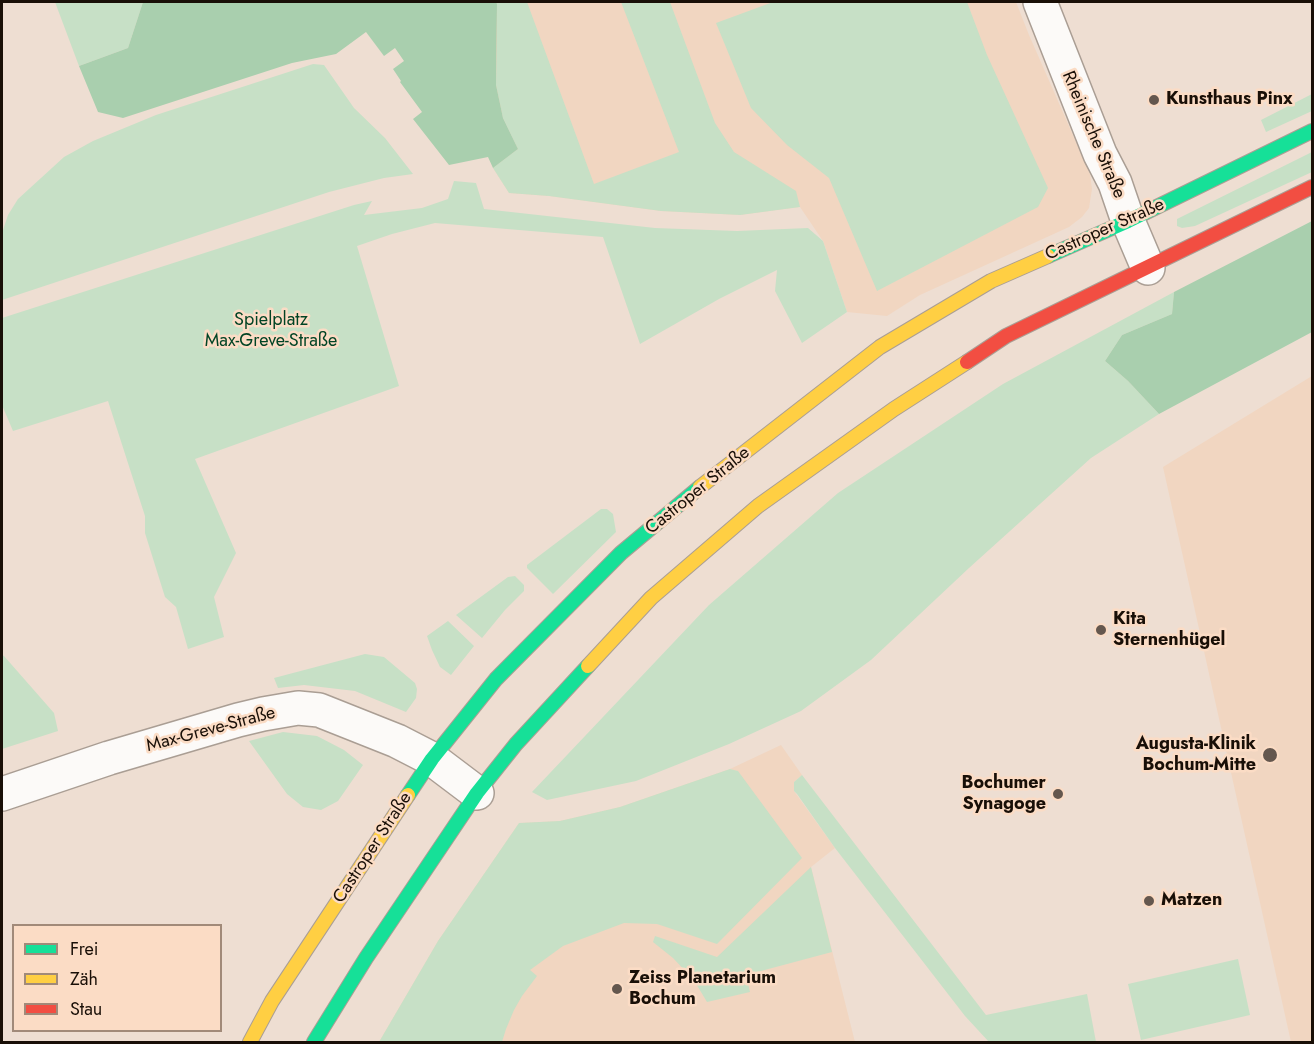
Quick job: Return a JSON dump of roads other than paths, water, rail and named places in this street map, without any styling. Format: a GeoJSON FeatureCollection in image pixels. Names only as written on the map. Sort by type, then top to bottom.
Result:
{"type":"FeatureCollection","features":[{"type":"Feature","properties":{"kind":"main road","name":"Castroper Straße"},"geometry":{"type":"LineString","coordinates":[[250,1042],[272,1001],[432,759],[496,679],[621,552],[880,347],[991,281],[1128,222],[1312,131]]}},
{"type":"Feature","properties":{"kind":"main road"},"geometry":{"type":"LineString","coordinates":[[314,1042],[366,958],[477,793],[516,744],[651,598],[758,506],[894,409],[1006,336],[1312,187]]}},
{"type":"Feature","properties":{"kind":"street","name":"Rheinische Straße"},"geometry":{"type":"LineString","coordinates":[[1040,2],[1148,268]]}},
{"type":"Feature","properties":{"kind":"street","name":"Max-Greve-Straße"},"geometry":{"type":"LineString","coordinates":[[2,794],[109,758],[238,720],[298,708],[319,710],[398,741],[432,759],[477,793]]}},
{"type":"Feature","properties":{"kind":"place","name":"Kunsthaus Pinx"},"geometry":{"type":"Point","coordinates":[1154,100]}},
{"type":"Feature","properties":{"kind":"place","name":"Kita Sternenhügel"},"geometry":{"type":"Point","coordinates":[1101,630]}},
{"type":"Feature","properties":{"kind":"place","name":"Augusta-Klinik Bochum-Mitte"},"geometry":{"type":"Point","coordinates":[1270,755]}},
{"type":"Feature","properties":{"kind":"place","name":"Bochumer Synagoge"},"geometry":{"type":"Point","coordinates":[1058,794]}},
{"type":"Feature","properties":{"kind":"place","name":"Matzen"},"geometry":{"type":"Point","coordinates":[1149,901]}},
{"type":"Feature","properties":{"kind":"place","name":"Zeiss Planetarium Bochum"},"geometry":{"type":"Point","coordinates":[617,989]}},
{"type":"Feature","properties":{"kind":"park label","name":"Spielplatz Max-Greve-Straße"},"geometry":{"type":"Point","coordinates":[271,331]}}]}
